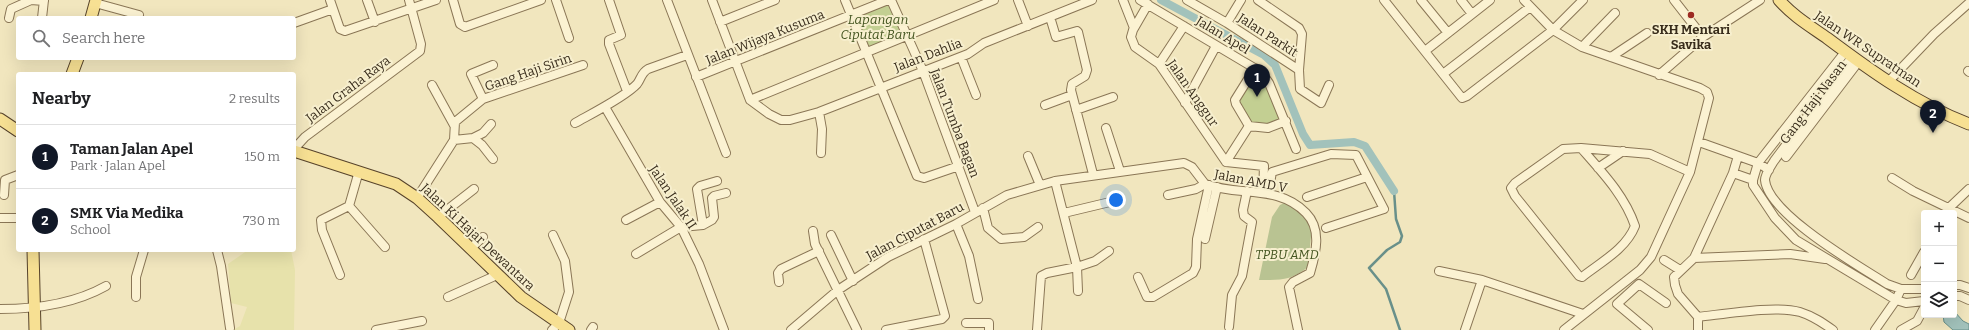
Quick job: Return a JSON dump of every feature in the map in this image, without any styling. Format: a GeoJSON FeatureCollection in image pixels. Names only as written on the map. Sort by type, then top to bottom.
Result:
{"type":"FeatureCollection","features":[{"type":"Feature","properties":{"kind":"main road","name":"Jalan WR Supratman"},"geometry":{"type":"LineString","coordinates":[[1779,0],[1804,22],[1852,57],[1922,102],[1969,124]]}},
{"type":"Feature","properties":{"kind":"main road"},"geometry":{"type":"LineString","coordinates":[[91,16],[95,1]]}},
{"type":"Feature","properties":{"kind":"main road"},"geometry":{"type":"LineString","coordinates":[[73,72],[77,60]]}},
{"type":"Feature","properties":{"kind":"main road"},"geometry":{"type":"LineString","coordinates":[[0,119],[16,130]]}},
{"type":"Feature","properties":{"kind":"main road","name":"Jalan Ki Hajar Dewantara"},"geometry":{"type":"LineString","coordinates":[[296,151],[396,184],[417,198],[471,248],[497,275],[555,327],[570,330]]}},
{"type":"Feature","properties":{"kind":"main road"},"geometry":{"type":"LineString","coordinates":[[33,252],[35,330]]}},
{"type":"Feature","properties":{"kind":"street"},"geometry":{"type":"LineString","coordinates":[[9,18],[11,9],[31,0],[44,0],[42,16]]}},
{"type":"Feature","properties":{"kind":"street"},"geometry":{"type":"LineString","coordinates":[[330,0],[340,29],[343,31],[375,22],[436,0]]}},
{"type":"Feature","properties":{"kind":"street"},"geometry":{"type":"LineString","coordinates":[[367,0],[375,22]]}},
{"type":"Feature","properties":{"kind":"street"},"geometry":{"type":"LineString","coordinates":[[409,0],[412,8]]}},
{"type":"Feature","properties":{"kind":"street"},"geometry":{"type":"LineString","coordinates":[[453,0],[460,24],[465,27],[541,0]]}},
{"type":"Feature","properties":{"kind":"street"},"geometry":{"type":"LineString","coordinates":[[556,0],[569,38]]}},
{"type":"Feature","properties":{"kind":"street"},"geometry":{"type":"LineString","coordinates":[[609,0],[621,35],[609,40],[608,44],[627,91]]}},
{"type":"Feature","properties":{"kind":"street"},"geometry":{"type":"LineString","coordinates":[[712,0],[750,100],[994,0]]}},
{"type":"Feature","properties":{"kind":"street"},"geometry":{"type":"LineString","coordinates":[[720,22],[775,0]]}},
{"type":"Feature","properties":{"kind":"street"},"geometry":{"type":"LineString","coordinates":[[845,0],[917,176],[924,178],[959,166]]}},
{"type":"Feature","properties":{"kind":"street","name":"Jalan Wijaya Kusuma"},"geometry":{"type":"LineString","coordinates":[[696,77],[888,0]]}},
{"type":"Feature","properties":{"kind":"street","name":"Jalan Tumba Bagan"},"geometry":{"type":"LineString","coordinates":[[891,0],[906,37],[923,71],[959,166],[988,228],[1001,240],[1024,236],[1038,227]]}},
{"type":"Feature","properties":{"kind":"street"},"geometry":{"type":"LineString","coordinates":[[1018,0],[1028,26]]}},
{"type":"Feature","properties":{"kind":"street","name":"Jalan Dahlia"},"geometry":{"type":"LineString","coordinates":[[750,100],[768,114],[781,120],[794,119],[819,112],[880,87],[961,57],[984,43],[1092,0]]}},
{"type":"Feature","properties":{"kind":"street","name":"Jalan Anggur"},"geometry":{"type":"LineString","coordinates":[[1124,0],[1134,28],[1131,37],[1135,48],[1159,64],[1226,162]]}},
{"type":"Feature","properties":{"kind":"street","name":"Jalan Apel"},"geometry":{"type":"LineString","coordinates":[[1140,0],[1255,68],[1266,78],[1286,121],[1296,149]]}},
{"type":"Feature","properties":{"kind":"street","name":"Jalan Parkit"},"geometry":{"type":"LineString","coordinates":[[1187,0],[1228,23],[1299,70],[1302,34],[1299,28],[1258,0]]}},
{"type":"Feature","properties":{"kind":"street"},"geometry":{"type":"LineString","coordinates":[[1228,23],[1241,0]]}},
{"type":"Feature","properties":{"kind":"street"},"geometry":{"type":"LineString","coordinates":[[1384,0],[1443,74],[1460,98],[1464,98],[1553,30],[1583,0]]}},
{"type":"Feature","properties":{"kind":"street"},"geometry":{"type":"LineString","coordinates":[[1421,0],[1448,33]]}},
{"type":"Feature","properties":{"kind":"street"},"geometry":{"type":"LineString","coordinates":[[1461,0],[1472,14]]}},
{"type":"Feature","properties":{"kind":"street"},"geometry":{"type":"LineString","coordinates":[[1425,51],[1490,0]]}},
{"type":"Feature","properties":{"kind":"street"},"geometry":{"type":"LineString","coordinates":[[1524,0],[1553,30],[1582,47],[1707,92],[1709,98],[1699,142],[1690,172],[1651,257],[1640,270],[1573,321],[1564,330]]}},
{"type":"Feature","properties":{"kind":"street"},"geometry":{"type":"LineString","coordinates":[[1674,0],[1703,38]]}},
{"type":"Feature","properties":{"kind":"street"},"geometry":{"type":"LineString","coordinates":[[1659,75],[1703,38],[1760,0]]}},
{"type":"Feature","properties":{"kind":"street"},"geometry":{"type":"LineString","coordinates":[[95,1],[139,15]]}},
{"type":"Feature","properties":{"kind":"street"},"geometry":{"type":"LineString","coordinates":[[670,1],[687,55],[726,153]]}},
{"type":"Feature","properties":{"kind":"street"},"geometry":{"type":"LineString","coordinates":[[1889,81],[1934,34],[1969,3]]}},
{"type":"Feature","properties":{"kind":"street"},"geometry":{"type":"LineString","coordinates":[[1134,28],[1148,4]]}},
{"type":"Feature","properties":{"kind":"street"},"geometry":{"type":"LineString","coordinates":[[1443,74],[1530,7]]}},
{"type":"Feature","properties":{"kind":"street","name":"Jalan Graha Raya"},"geometry":{"type":"LineString","coordinates":[[296,148],[305,137],[420,51],[422,44],[412,8]]}},
{"type":"Feature","properties":{"kind":"street"},"geometry":{"type":"LineString","coordinates":[[296,22],[333,9]]}},
{"type":"Feature","properties":{"kind":"street"},"geometry":{"type":"LineString","coordinates":[[1582,47],[1615,12]]}},
{"type":"Feature","properties":{"kind":"street"},"geometry":{"type":"LineString","coordinates":[[1050,17],[1056,37],[1078,32],[1087,63],[1085,76],[1071,85],[1072,95],[1093,174]]}},
{"type":"Feature","properties":{"kind":"street"},"geometry":{"type":"LineString","coordinates":[[1159,64],[1184,26]]}},
{"type":"Feature","properties":{"kind":"street"},"geometry":{"type":"LineString","coordinates":[[1611,57],[1647,33]]}},
{"type":"Feature","properties":{"kind":"street"},"geometry":{"type":"LineString","coordinates":[[1185,103],[1216,46]]}},
{"type":"Feature","properties":{"kind":"street"},"geometry":{"type":"LineString","coordinates":[[575,123],[605,106],[637,84],[643,72],[687,55]]}},
{"type":"Feature","properties":{"kind":"street"},"geometry":{"type":"LineString","coordinates":[[961,57],[976,94]]}},
{"type":"Feature","properties":{"kind":"street"},"geometry":{"type":"LineString","coordinates":[[1852,57],[1758,163],[1753,180],[1758,194],[1766,206],[1783,228],[1796,240],[1896,300],[1906,303],[1921,301]]}},
{"type":"Feature","properties":{"kind":"street"},"geometry":{"type":"LineString","coordinates":[[1852,57],[1769,170],[1765,178],[1767,188],[1772,196],[1795,222],[1887,284],[1901,289],[1921,289]]}},
{"type":"Feature","properties":{"kind":"street","name":"Gang Haji Nasan"},"geometry":{"type":"LineString","coordinates":[[1786,157],[1852,57]]}},
{"type":"Feature","properties":{"kind":"street"},"geometry":{"type":"LineString","coordinates":[[483,99],[471,74],[493,65]]}},
{"type":"Feature","properties":{"kind":"street","name":"Gang Haji Sirin"},"geometry":{"type":"LineString","coordinates":[[454,125],[483,99],[583,66]]}},
{"type":"Feature","properties":{"kind":"street"},"geometry":{"type":"LineString","coordinates":[[1249,126],[1235,100],[1255,68]]}},
{"type":"Feature","properties":{"kind":"street"},"geometry":{"type":"LineString","coordinates":[[1299,70],[1300,89],[1321,104],[1329,85]]}},
{"type":"Feature","properties":{"kind":"street"},"geometry":{"type":"LineString","coordinates":[[417,198],[454,140],[454,125],[432,85]]}},
{"type":"Feature","properties":{"kind":"street"},"geometry":{"type":"LineString","coordinates":[[1045,105],[1072,95]]}},
{"type":"Feature","properties":{"kind":"street"},"geometry":{"type":"LineString","coordinates":[[1076,110],[1113,97]]}},
{"type":"Feature","properties":{"kind":"street","name":"Jalan Jalak II"},"geometry":{"type":"LineString","coordinates":[[605,106],[660,202],[681,227],[699,264],[724,330]]}},
{"type":"Feature","properties":{"kind":"street"},"geometry":{"type":"LineString","coordinates":[[819,112],[822,129],[821,153]]}},
{"type":"Feature","properties":{"kind":"street"},"geometry":{"type":"LineString","coordinates":[[1249,126],[1268,128],[1286,121]]}},
{"type":"Feature","properties":{"kind":"street"},"geometry":{"type":"LineString","coordinates":[[454,140],[473,138],[483,133],[491,124]]}},
{"type":"Feature","properties":{"kind":"street"},"geometry":{"type":"LineString","coordinates":[[1249,126],[1226,162],[1264,166],[1266,194]]}},
{"type":"Feature","properties":{"kind":"street"},"geometry":{"type":"LineString","coordinates":[[1106,128],[1120,171]]}},
{"type":"Feature","properties":{"kind":"street"},"geometry":{"type":"LineString","coordinates":[[473,138],[482,145],[493,159]]}},
{"type":"Feature","properties":{"kind":"street"},"geometry":{"type":"LineString","coordinates":[[1699,142],[1758,163],[1769,170]]}},
{"type":"Feature","properties":{"kind":"street"},"geometry":{"type":"LineString","coordinates":[[1581,148],[1630,209],[1635,226],[1631,237],[1624,245],[1582,277],[1579,276],[1515,196],[1511,188],[1515,182],[1563,149],[1581,148],[1650,154],[1690,172]]}},
{"type":"Feature","properties":{"kind":"street"},"geometry":{"type":"LineString","coordinates":[[1598,168],[1623,151]]}},
{"type":"Feature","properties":{"kind":"street"},"geometry":{"type":"LineString","coordinates":[[1266,194],[1272,172],[1331,154],[1356,155],[1384,209],[1326,228]]}},
{"type":"Feature","properties":{"kind":"street"},"geometry":{"type":"LineString","coordinates":[[1028,156],[1040,185]]}},
{"type":"Feature","properties":{"kind":"street"},"geometry":{"type":"LineString","coordinates":[[1698,330],[1698,317],[1676,289],[1674,277],[1694,258],[1733,173],[1738,156]]}},
{"type":"Feature","properties":{"kind":"street","name":"Jalan AMD V"},"geometry":{"type":"LineString","coordinates":[[979,210],[1007,195],[1055,181],[1093,174],[1184,163],[1192,167],[1211,185],[1284,197],[1298,204],[1311,218],[1316,230],[1317,243],[1310,273],[1293,282],[1290,287],[1298,330]]}},
{"type":"Feature","properties":{"kind":"street"},"geometry":{"type":"LineString","coordinates":[[340,275],[322,230],[321,220],[349,206],[359,171]]}},
{"type":"Feature","properties":{"kind":"street"},"geometry":{"type":"LineString","coordinates":[[1733,173],[1753,180]]}},
{"type":"Feature","properties":{"kind":"street"},"geometry":{"type":"LineString","coordinates":[[4,195],[5,180],[16,176]]}},
{"type":"Feature","properties":{"kind":"street"},"geometry":{"type":"LineString","coordinates":[[1307,197],[1367,177]]}},
{"type":"Feature","properties":{"kind":"street"},"geometry":{"type":"LineString","coordinates":[[1892,178],[1948,210],[1969,189]]}},
{"type":"Feature","properties":{"kind":"street"},"geometry":{"type":"LineString","coordinates":[[703,225],[697,189],[700,186],[717,181]]}},
{"type":"Feature","properties":{"kind":"street"},"geometry":{"type":"LineString","coordinates":[[1055,181],[1064,213],[1065,225],[1077,267],[1078,292]]}},
{"type":"Feature","properties":{"kind":"street"},"geometry":{"type":"LineString","coordinates":[[1168,195],[1211,185]]}},
{"type":"Feature","properties":{"kind":"street"},"geometry":{"type":"LineString","coordinates":[[1205,239],[1211,185]]}},
{"type":"Feature","properties":{"kind":"street"},"geometry":{"type":"LineString","coordinates":[[1138,277],[1147,298],[1153,297],[1193,273],[1196,267],[1197,239],[1211,185]]}},
{"type":"Feature","properties":{"kind":"street"},"geometry":{"type":"LineString","coordinates":[[438,217],[474,189]]}},
{"type":"Feature","properties":{"kind":"street"},"geometry":{"type":"LineString","coordinates":[[1229,327],[1232,295],[1242,276],[1252,222],[1244,216],[1243,210],[1247,191]]}},
{"type":"Feature","properties":{"kind":"street"},"geometry":{"type":"LineString","coordinates":[[636,254],[681,227],[703,225],[714,218],[712,203],[713,197],[726,193]]}},
{"type":"Feature","properties":{"kind":"street"},"geometry":{"type":"LineString","coordinates":[[626,220],[660,202]]}},
{"type":"Feature","properties":{"kind":"street"},"geometry":{"type":"LineString","coordinates":[[1064,213],[1110,202]]}},
{"type":"Feature","properties":{"kind":"street"},"geometry":{"type":"LineString","coordinates":[[349,206],[385,247]]}},
{"type":"Feature","properties":{"kind":"street","name":"Jalan Ciputat Baru"},"geometry":{"type":"LineString","coordinates":[[791,330],[838,290],[888,257],[956,224],[979,210]]}},
{"type":"Feature","properties":{"kind":"street"},"geometry":{"type":"LineString","coordinates":[[1957,213],[1969,218]]}},
{"type":"Feature","properties":{"kind":"street"},"geometry":{"type":"LineString","coordinates":[[0,218],[16,218]]}},
{"type":"Feature","properties":{"kind":"street"},"geometry":{"type":"LineString","coordinates":[[956,224],[969,256],[978,299]]}},
{"type":"Feature","properties":{"kind":"street"},"geometry":{"type":"LineString","coordinates":[[813,231],[819,251],[857,330]]}},
{"type":"Feature","properties":{"kind":"street"},"geometry":{"type":"LineString","coordinates":[[553,235],[565,261],[569,292],[555,327]]}},
{"type":"Feature","properties":{"kind":"street"},"geometry":{"type":"LineString","coordinates":[[831,235],[853,280]]}},
{"type":"Feature","properties":{"kind":"street"},"geometry":{"type":"LineString","coordinates":[[471,248],[483,237]]}},
{"type":"Feature","properties":{"kind":"street"},"geometry":{"type":"LineString","coordinates":[[886,330],[944,318],[946,313],[924,239]]}},
{"type":"Feature","properties":{"kind":"street"},"geometry":{"type":"LineString","coordinates":[[1790,254],[1796,240]]}},
{"type":"Feature","properties":{"kind":"street"},"geometry":{"type":"LineString","coordinates":[[779,282],[778,273],[781,269],[819,251]]}},
{"type":"Feature","properties":{"kind":"street"},"geometry":{"type":"LineString","coordinates":[[1037,330],[1042,276],[1047,273],[1077,267],[1096,261],[1109,251]]}},
{"type":"Feature","properties":{"kind":"street"},"geometry":{"type":"LineString","coordinates":[[136,297],[136,277],[143,252]]}},
{"type":"Feature","properties":{"kind":"street"},"geometry":{"type":"LineString","coordinates":[[218,252],[230,328]]}},
{"type":"Feature","properties":{"kind":"street"},"geometry":{"type":"LineString","coordinates":[[1694,258],[1790,254],[1828,259]]}},
{"type":"Feature","properties":{"kind":"street"},"geometry":{"type":"LineString","coordinates":[[1911,275],[1921,257]]}},
{"type":"Feature","properties":{"kind":"street"},"geometry":{"type":"LineString","coordinates":[[1664,260],[1680,270]]}},
{"type":"Feature","properties":{"kind":"street"},"geometry":{"type":"LineString","coordinates":[[1439,271],[1482,280],[1571,310],[1585,312]]}},
{"type":"Feature","properties":{"kind":"street"},"geometry":{"type":"LineString","coordinates":[[448,297],[497,275]]}},
{"type":"Feature","properties":{"kind":"street"},"geometry":{"type":"LineString","coordinates":[[1465,330],[1482,280]]}},
{"type":"Feature","properties":{"kind":"street"},"geometry":{"type":"LineString","coordinates":[[1648,330],[1617,304],[1639,284],[1666,303]]}},
{"type":"Feature","properties":{"kind":"street"},"geometry":{"type":"LineString","coordinates":[[1957,285],[1969,288]]}},
{"type":"Feature","properties":{"kind":"street"},"geometry":{"type":"LineString","coordinates":[[0,310],[34,308],[66,302],[92,294],[106,286]]}},
{"type":"Feature","properties":{"kind":"street"},"geometry":{"type":"LineString","coordinates":[[1618,287],[1627,295]]}},
{"type":"Feature","properties":{"kind":"street"},"geometry":{"type":"LineString","coordinates":[[1875,330],[1896,300],[1901,289]]}},
{"type":"Feature","properties":{"kind":"street"},"geometry":{"type":"LineString","coordinates":[[1957,296],[1969,300]]}},
{"type":"Feature","properties":{"kind":"street"},"geometry":{"type":"LineString","coordinates":[[1698,317],[1784,309],[1800,312],[1817,319],[1833,330]]}},
{"type":"Feature","properties":{"kind":"street"},"geometry":{"type":"LineString","coordinates":[[1571,310],[1573,321]]}},
{"type":"Feature","properties":{"kind":"street"},"geometry":{"type":"LineString","coordinates":[[1901,330],[1917,321],[1921,314]]}},
{"type":"Feature","properties":{"kind":"street"},"geometry":{"type":"LineString","coordinates":[[376,330],[395,328],[422,321]]}},
{"type":"Feature","properties":{"kind":"street"},"geometry":{"type":"LineString","coordinates":[[966,323],[989,323],[989,330]]}},
{"type":"Feature","properties":{"kind":"shaded area"},"geometry":{"type":"Polygon","coordinates":[[[245,252],[291,252],[295,270],[294,330],[233,330],[240,326],[247,307],[231,303],[228,264],[245,252]]]}},
{"type":"Feature","properties":{"kind":"green space","name":"Lapangan Ciputat Baru"},"geometry":{"type":"Polygon","coordinates":[[[890,2],[904,36],[867,50],[853,16],[890,2]]]}},
{"type":"Feature","properties":{"kind":"green space"},"geometry":{"type":"Polygon","coordinates":[[[1255,68],[1272,90],[1286,121],[1249,126],[1236,104],[1255,68]]]}},
{"type":"Feature","properties":{"kind":"green space","name":"TPBU AMD"},"geometry":{"type":"Polygon","coordinates":[[[1288,201],[1303,213],[1312,226],[1308,267],[1302,272],[1285,279],[1259,280],[1272,217],[1280,205],[1288,201]]]}},
{"type":"Feature","properties":{"kind":"water"},"geometry":{"type":"Polygon","coordinates":[[[1957,314],[1963,321],[1969,324],[1969,330],[1953,330],[1944,322],[1943,318],[1957,318],[1957,314]]]}},
{"type":"Feature","properties":{"kind":"waterway"},"geometry":{"type":"LineString","coordinates":[[1161,0],[1264,55],[1275,65],[1303,134],[1310,145],[1354,142],[1365,146],[1394,191]]}},
{"type":"Feature","properties":{"kind":"waterway"},"geometry":{"type":"LineString","coordinates":[[1394,191],[1396,219],[1402,236],[1400,242],[1387,250],[1369,268],[1386,289],[1400,330]]}},
{"type":"Feature","properties":{"kind":"place","name":"SKH Mentari Savika"},"geometry":{"type":"Point","coordinates":[1691,15]}},
{"type":"Feature","properties":{"kind":"place","name":"Taman Jalan Apel"},"geometry":{"type":"Point","coordinates":[1257,97]}},
{"type":"Feature","properties":{"kind":"place","name":"SMK Via Medika"},"geometry":{"type":"Point","coordinates":[1933,133]}}]}
